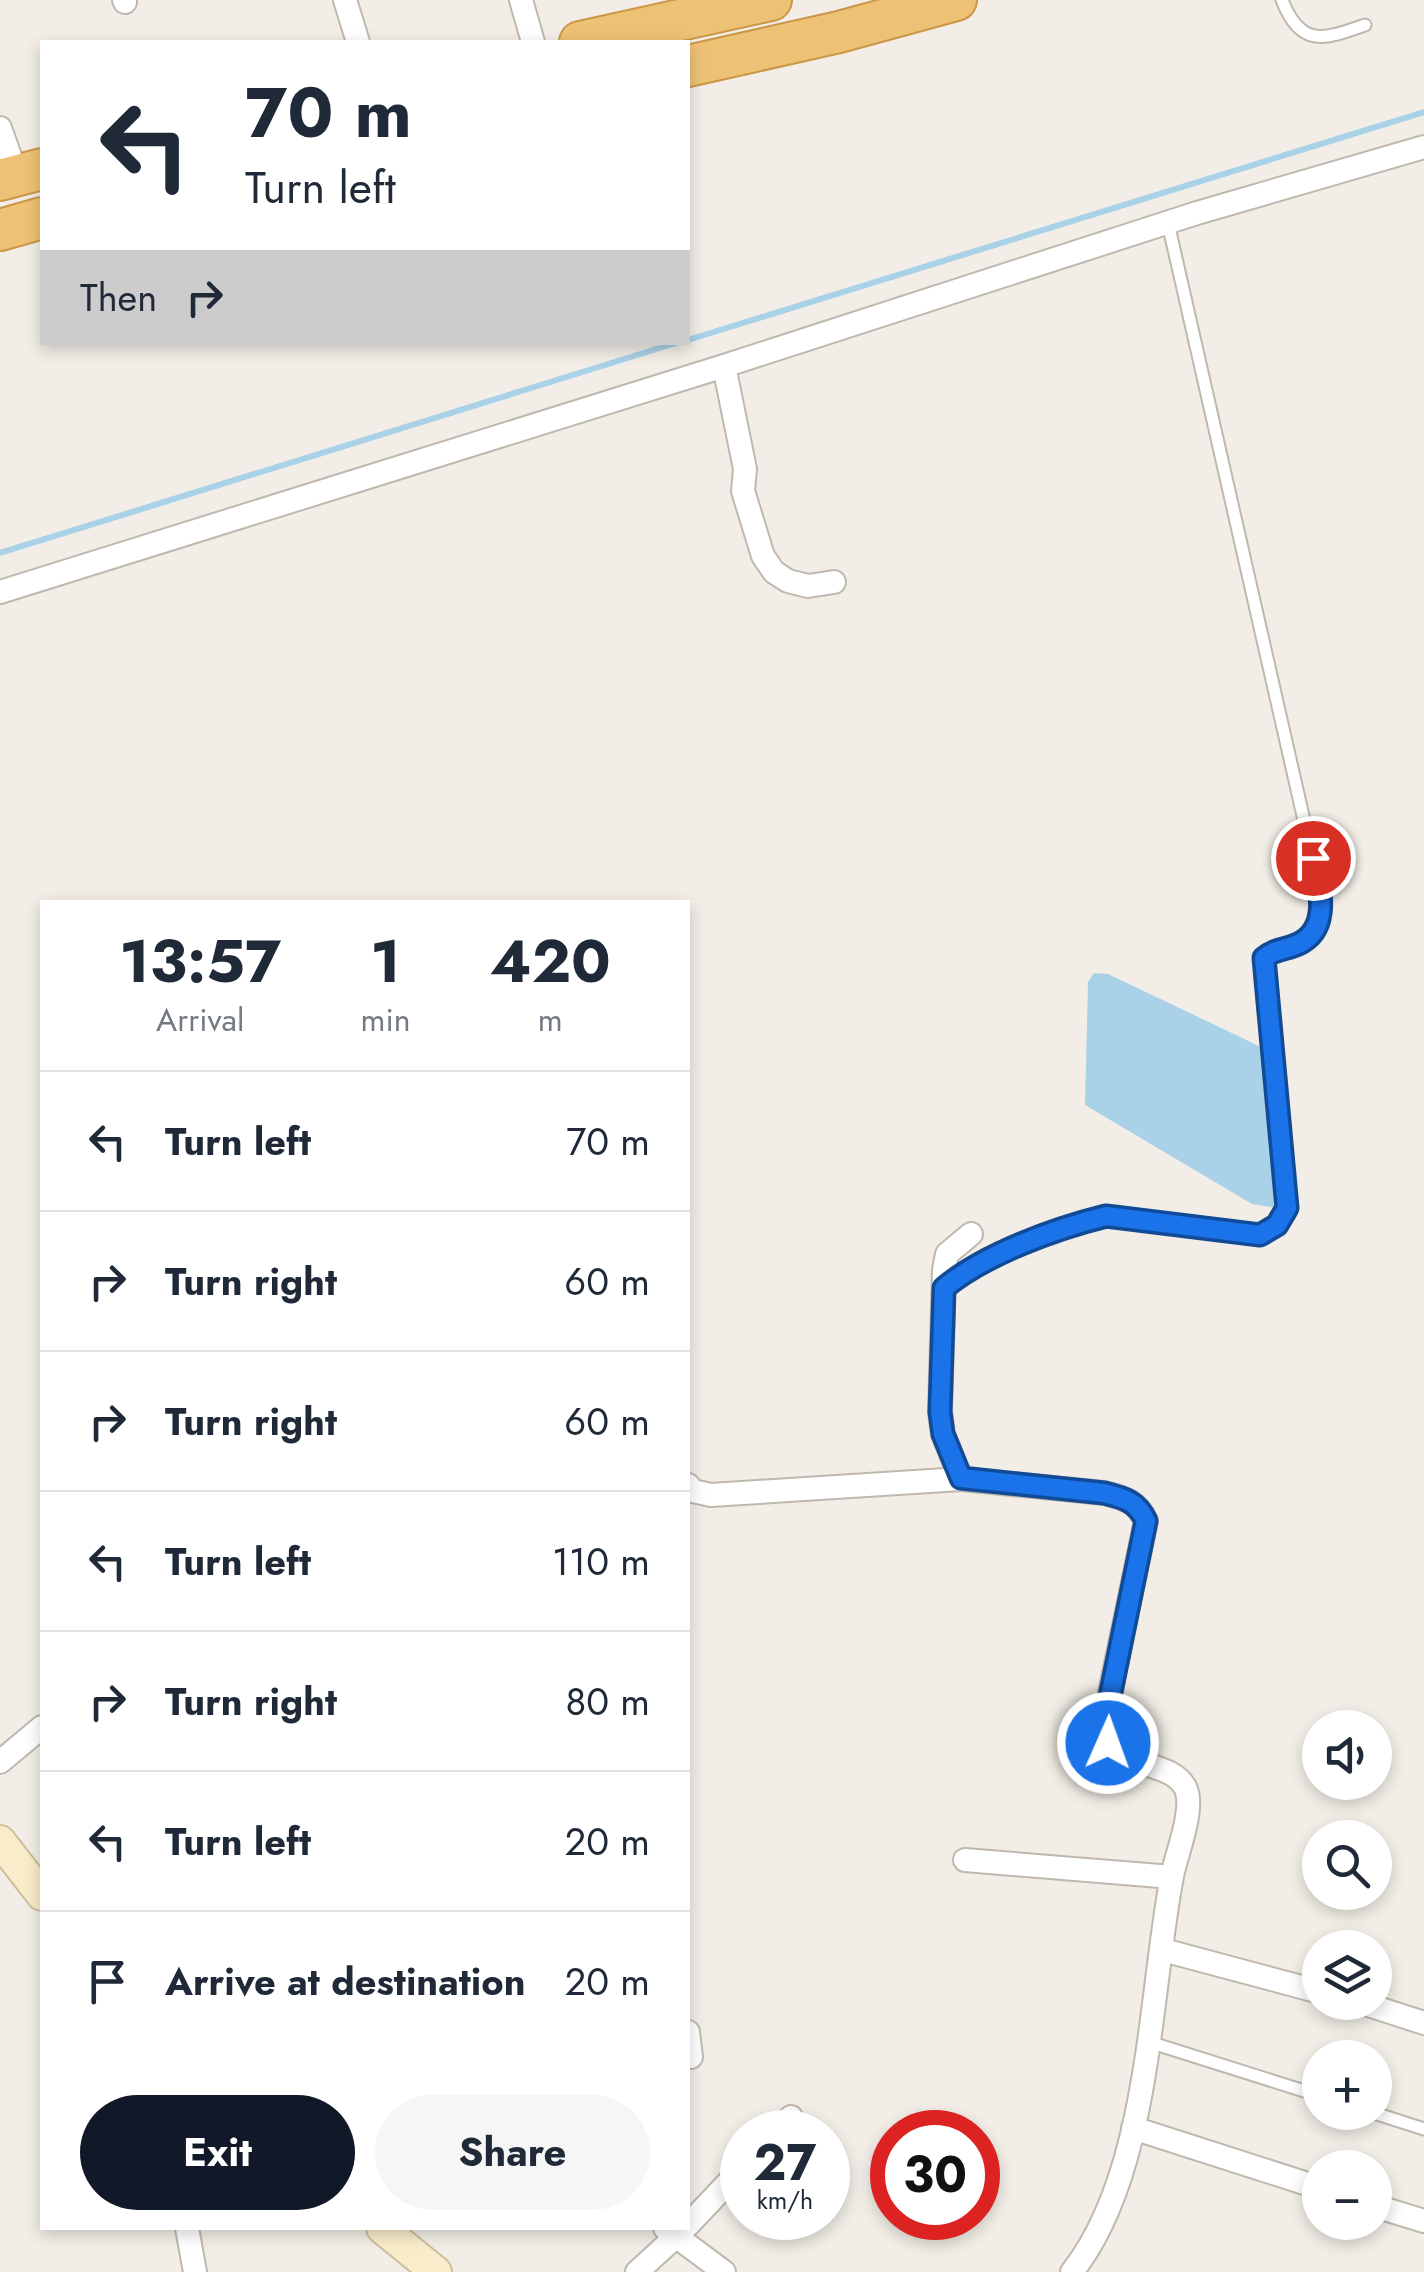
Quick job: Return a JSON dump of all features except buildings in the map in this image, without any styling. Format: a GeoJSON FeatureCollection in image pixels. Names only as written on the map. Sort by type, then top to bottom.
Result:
{"type":"FeatureCollection","features":[{"type":"Feature","properties":{"kind":"highway"},"geometry":{"type":"LineString","coordinates":[[589,40],[771,0]]}},
{"type":"Feature","properties":{"kind":"highway"},"geometry":{"type":"LineString","coordinates":[[690,66],[840,32],[956,0]]}},
{"type":"Feature","properties":{"kind":"highway"},"geometry":{"type":"LineString","coordinates":[[0,230],[40,219]]}},
{"type":"Feature","properties":{"kind":"main road"},"geometry":{"type":"LineString","coordinates":[[0,1841],[40,1892]]}},
{"type":"Feature","properties":{"kind":"main road"},"geometry":{"type":"LineString","coordinates":[[384,2230],[419,2267]]}},
{"type":"Feature","properties":{"kind":"street"},"geometry":{"type":"LineString","coordinates":[[346,0],[357,40]]}},
{"type":"Feature","properties":{"kind":"street"},"geometry":{"type":"LineString","coordinates":[[520,0],[532,40]]}},
{"type":"Feature","properties":{"kind":"street"},"geometry":{"type":"LineString","coordinates":[[0,128],[20,175]]}},
{"type":"Feature","properties":{"kind":"street"},"geometry":{"type":"LineString","coordinates":[[0,592],[1168,223],[1421,147],[1424,172]]}},
{"type":"Feature","properties":{"kind":"street"},"geometry":{"type":"LineString","coordinates":[[724,366],[745,469],[744,500],[763,556],[774,572],[788,581],[808,586],[834,582]]}},
{"type":"Feature","properties":{"kind":"street"},"geometry":{"type":"LineString","coordinates":[[961,1478],[943,1434],[940,1412],[944,1288],[947,1254],[971,1234]]}},
{"type":"Feature","properties":{"kind":"street"},"geometry":{"type":"LineString","coordinates":[[690,1487],[711,1495],[961,1478],[1104,1493],[1126,1498],[1140,1508],[1146,1521],[1104,1726],[1108,1743],[1120,1754],[1173,1777],[1184,1787],[1189,1805],[1172,1877],[1133,2128],[1099,2234],[1072,2272]]}},
{"type":"Feature","properties":{"kind":"street"},"geometry":{"type":"LineString","coordinates":[[0,1762],[40,1729]]}},
{"type":"Feature","properties":{"kind":"street"},"geometry":{"type":"LineString","coordinates":[[965,1860],[1172,1877]]}},
{"type":"Feature","properties":{"kind":"street"},"geometry":{"type":"LineString","coordinates":[[1162,1950],[1302,1987]]}},
{"type":"Feature","properties":{"kind":"street"},"geometry":{"type":"LineString","coordinates":[[1392,2012],[1424,2022]]}},
{"type":"Feature","properties":{"kind":"street"},"geometry":{"type":"LineString","coordinates":[[690,2048],[691,2056]]}},
{"type":"Feature","properties":{"kind":"street"},"geometry":{"type":"LineString","coordinates":[[1133,2128],[1302,2182]]}},
{"type":"Feature","properties":{"kind":"street"},"geometry":{"type":"LineString","coordinates":[[690,2218],[720,2189]]}},
{"type":"Feature","properties":{"kind":"street"},"geometry":{"type":"LineString","coordinates":[[1392,2211],[1424,2221]]}},
{"type":"Feature","properties":{"kind":"street"},"geometry":{"type":"LineString","coordinates":[[187,2230],[194,2272]]}},
{"type":"Feature","properties":{"kind":"street"},"geometry":{"type":"LineString","coordinates":[[637,2272],[677,2230]]}},
{"type":"Feature","properties":{"kind":"street"},"geometry":{"type":"LineString","coordinates":[[679,2230],[724,2272]]}},
{"type":"Feature","properties":{"kind":"lane"},"geometry":{"type":"LineString","coordinates":[[1282,0],[1292,19],[1313,36],[1326,39],[1365,25]]}},
{"type":"Feature","properties":{"kind":"lane"},"geometry":{"type":"LineString","coordinates":[[944,1288],[978,1264],[1081,1222],[1106,1216],[1260,1235],[1277,1225],[1287,1208],[1264,958],[1270,952],[1301,943],[1312,932],[1318,921],[1321,895],[1168,223]]}},
{"type":"Feature","properties":{"kind":"lane"},"geometry":{"type":"LineString","coordinates":[[1149,2042],[1302,2090]]}},
{"type":"Feature","properties":{"kind":"lane"},"geometry":{"type":"LineString","coordinates":[[1392,2119],[1424,2129]]}},
{"type":"Feature","properties":{"kind":"water"},"geometry":{"type":"Polygon","coordinates":[[[1094,973],[1108,974],[1259,1046],[1268,1065],[1277,1208],[1252,1204],[1085,1105],[1088,982],[1094,973]]]}},
{"type":"Feature","properties":{"kind":"waterway"},"geometry":{"type":"LineString","coordinates":[[690,339],[1424,112]]}},
{"type":"Feature","properties":{"kind":"waterway"},"geometry":{"type":"LineString","coordinates":[[0,553],[669,345]]}},
{"type":"Feature","properties":{"kind":"route"},"geometry":{"type":"LineString","coordinates":[[1108,1743],[1104,1726],[1146,1521],[1140,1508],[1126,1498],[961,1478],[943,1434],[940,1412],[944,1288],[978,1264],[1081,1222],[1106,1216],[1260,1235],[1277,1225],[1287,1208],[1263,968],[1264,958],[1270,952],[1301,943],[1318,921],[1321,895],[1313,858]]}}]}
